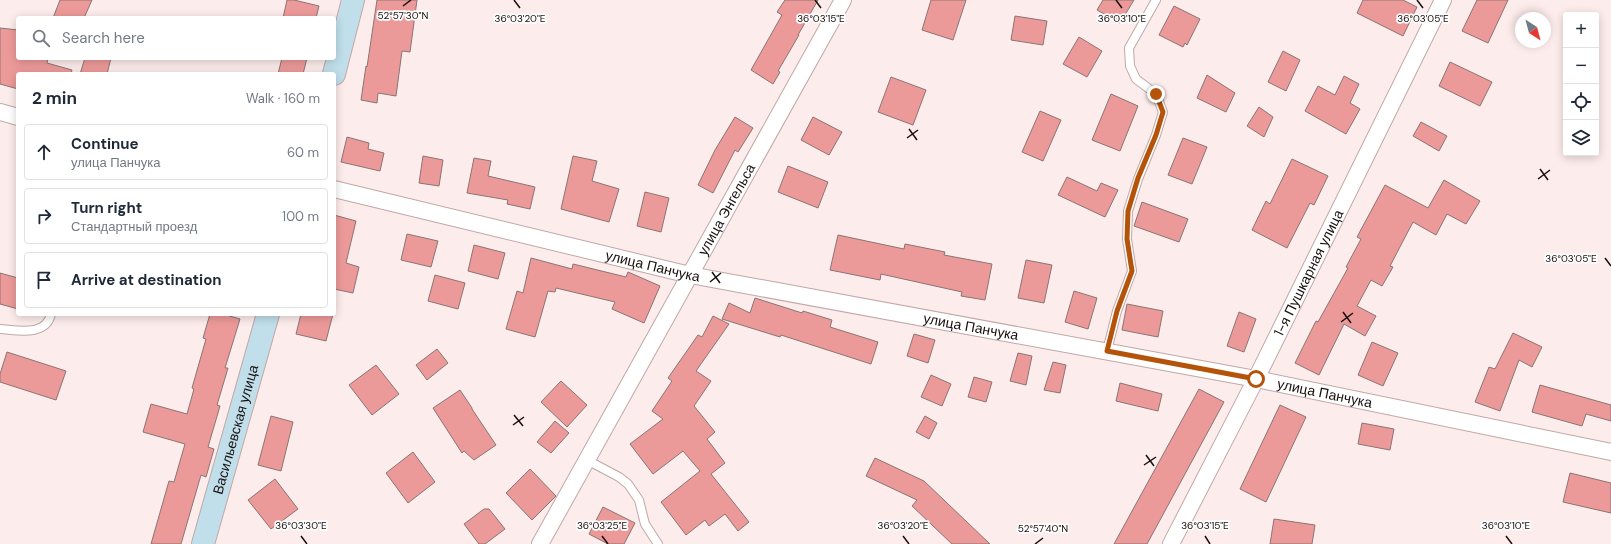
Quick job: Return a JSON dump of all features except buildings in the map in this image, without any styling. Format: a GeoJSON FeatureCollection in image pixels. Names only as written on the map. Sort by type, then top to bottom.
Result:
{"type":"FeatureCollection","features":[{"type":"Feature","properties":{"kind":"main road"},"geometry":{"type":"LineString","coordinates":[[335,72],[353,0]]}},
{"type":"Feature","properties":{"kind":"main road","name":"Васильевская улица"},"geometry":{"type":"LineString","coordinates":[[203,544],[267,316]]}},
{"type":"Feature","properties":{"kind":"street","name":"улица Энгельса"},"geometry":{"type":"LineString","coordinates":[[540,544],[844,0]]}},
{"type":"Feature","properties":{"kind":"street","name":"1-я Пушкарная улица"},"geometry":{"type":"LineString","coordinates":[[1171,544],[1256,379],[1443,0]]}},
{"type":"Feature","properties":{"kind":"street"},"geometry":{"type":"LineString","coordinates":[[0,112],[16,116]]}},
{"type":"Feature","properties":{"kind":"street","name":"улица Панчука"},"geometry":{"type":"LineString","coordinates":[[336,189],[690,275],[1256,379],[1611,452]]}},
{"type":"Feature","properties":{"kind":"lane"},"geometry":{"type":"LineString","coordinates":[[1107,351],[1117,311],[1132,271],[1127,239],[1128,211],[1138,178],[1156,135],[1163,112],[1156,94],[1136,79],[1130,66],[1129,48],[1156,0]]}},
{"type":"Feature","properties":{"kind":"lane"},"geometry":{"type":"LineString","coordinates":[[0,329],[32,331],[41,328],[50,320],[51,316]]}},
{"type":"Feature","properties":{"kind":"lane"},"geometry":{"type":"LineString","coordinates":[[587,460],[619,477],[628,484],[639,500],[646,524],[658,544]]}},
{"type":"Feature","properties":{"kind":"route"},"geometry":{"type":"LineString","coordinates":[[1156,94],[1163,112],[1156,135],[1138,178],[1128,211],[1127,239],[1132,271],[1117,311],[1107,351],[1256,379]]}}]}
